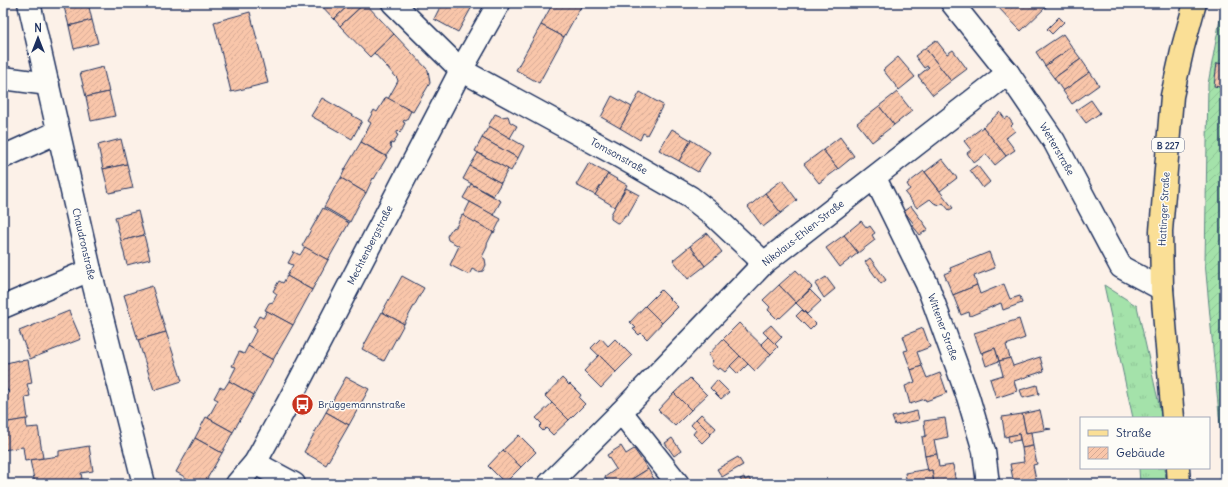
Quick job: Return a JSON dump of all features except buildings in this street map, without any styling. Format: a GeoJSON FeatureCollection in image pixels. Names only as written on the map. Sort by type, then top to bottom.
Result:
{"type":"FeatureCollection","features":[{"type":"Feature","properties":{"kind":"main road","name":"Hattinger Straße"},"geometry":{"type":"LineString","coordinates":[[1173,417],[1162,289],[1161,231],[1172,96],[1195,3]]}},
{"type":"Feature","properties":{"kind":"main road"},"geometry":{"type":"LineString","coordinates":[[1178,469],[1179,484]]}},
{"type":"Feature","properties":{"kind":"street","name":"Chaudronstraße"},"geometry":{"type":"LineString","coordinates":[[29,3],[90,270],[144,484]]}},
{"type":"Feature","properties":{"kind":"street","name":"Tomsonstraße"},"geometry":{"type":"LineString","coordinates":[[393,3],[461,70],[618,155],[690,196],[713,215],[764,263]]}},
{"type":"Feature","properties":{"kind":"street","name":"Mechtenbergstraße"},"geometry":{"type":"LineString","coordinates":[[237,484],[255,463],[289,401],[461,70],[499,3]]}},
{"type":"Feature","properties":{"kind":"street","name":"Wetterstraße"},"geometry":{"type":"LineString","coordinates":[[952,3],[1008,73],[1054,141],[1121,267],[1162,289]]}},
{"type":"Feature","properties":{"kind":"street","name":"Nikolaus-Ehlen-Straße"},"geometry":{"type":"LineString","coordinates":[[549,484],[621,412],[764,263],[1008,73]]}},
{"type":"Feature","properties":{"kind":"street"},"geometry":{"type":"LineString","coordinates":[[3,78],[48,84]]}},
{"type":"Feature","properties":{"kind":"street"},"geometry":{"type":"LineString","coordinates":[[3,157],[58,132]]}},
{"type":"Feature","properties":{"kind":"street","name":"Wittener Straße"},"geometry":{"type":"LineString","coordinates":[[875,178],[930,291],[968,397],[984,451],[988,484]]}},
{"type":"Feature","properties":{"kind":"street"},"geometry":{"type":"LineString","coordinates":[[3,307],[90,270]]}},
{"type":"Feature","properties":{"kind":"street"},"geometry":{"type":"LineString","coordinates":[[621,412],[678,484]]}},
{"type":"Feature","properties":{"kind":"street"},"geometry":{"type":"LineString","coordinates":[[255,463],[294,484]]}},
{"type":"Feature","properties":{"kind":"green space"},"geometry":{"type":"Polygon","coordinates":[[[1223,3],[1225,3],[1225,480],[1205,262],[1208,84],[1223,3]]]}},
{"type":"Feature","properties":{"kind":"green space"},"geometry":{"type":"Polygon","coordinates":[[[1104,285],[1137,306],[1162,417],[1133,417],[1104,285]]]}},
{"type":"Feature","properties":{"kind":"green space"},"geometry":{"type":"Polygon","coordinates":[[[1139,469],[1165,469],[1166,484],[1140,484],[1139,469]]]}},
{"type":"Feature","properties":{"kind":"place","name":"Brüggemannstraße"},"geometry":{"type":"Point","coordinates":[302,404]}}]}
